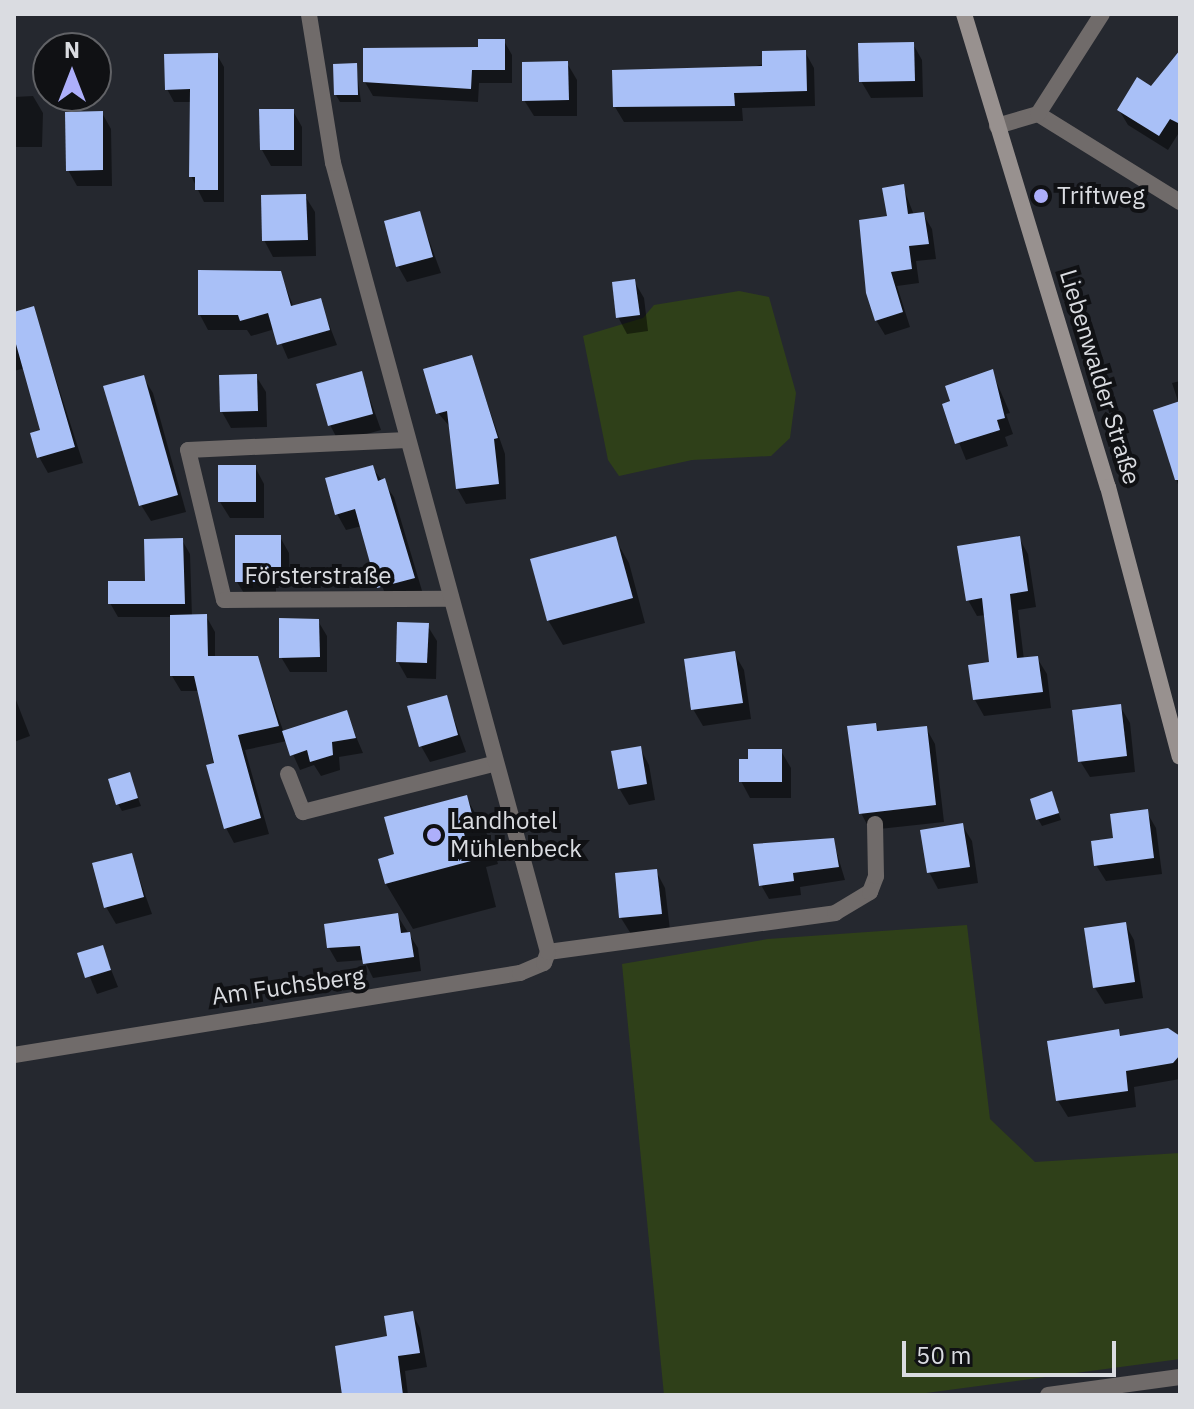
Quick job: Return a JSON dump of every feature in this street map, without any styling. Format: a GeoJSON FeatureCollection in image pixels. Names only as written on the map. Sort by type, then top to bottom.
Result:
{"type":"FeatureCollection","features":[{"type":"Feature","properties":{"kind":"main road","name":"Liebenwalder Straße"},"geometry":{"type":"LineString","coordinates":[[964,14],[1108,487],[1180,757]]}},
{"type":"Feature","properties":{"kind":"street"},"geometry":{"type":"LineString","coordinates":[[309,14],[333,163],[449,599],[548,946],[835,913],[870,892],[876,876],[875,824]]}},
{"type":"Feature","properties":{"kind":"street"},"geometry":{"type":"LineString","coordinates":[[997,126],[1038,114],[1102,14]]}},
{"type":"Feature","properties":{"kind":"street"},"geometry":{"type":"LineString","coordinates":[[1038,114],[1180,202]]}},
{"type":"Feature","properties":{"kind":"street","name":"Försterstraße"},"geometry":{"type":"LineString","coordinates":[[407,440],[188,450],[224,600],[449,599]]}},
{"type":"Feature","properties":{"kind":"street"},"geometry":{"type":"LineString","coordinates":[[288,774],[303,812],[496,763]]}},
{"type":"Feature","properties":{"kind":"street","name":"Am Fuchsberg"},"geometry":{"type":"LineString","coordinates":[[14,1055],[520,973],[544,963],[548,946]]}},
{"type":"Feature","properties":{"kind":"street"},"geometry":{"type":"LineString","coordinates":[[1048,1395],[1180,1377]]}},
{"type":"Feature","properties":{"kind":"green space"},"geometry":{"type":"Polygon","coordinates":[[[739,291],[769,297],[796,393],[790,438],[771,456],[692,460],[619,476],[608,460],[583,336],[643,318],[654,305],[739,291]]]}},
{"type":"Feature","properties":{"kind":"green space"},"geometry":{"type":"Polygon","coordinates":[[[967,925],[990,1119],[1035,1162],[1180,1153],[1180,1359],[911,1395],[664,1395],[622,964],[768,939],[967,925]]]}},
{"type":"Feature","properties":{"kind":"building"},"geometry":{"type":"Polygon","coordinates":[[[478,39],[505,39],[505,70],[472,70],[471,89],[363,82],[363,48],[478,47],[478,39]]]}},
{"type":"Feature","properties":{"kind":"building"},"geometry":{"type":"Polygon","coordinates":[[[914,42],[915,81],[859,82],[858,43],[914,42]]]}},
{"type":"Feature","properties":{"kind":"building"},"geometry":{"type":"Polygon","coordinates":[[[806,50],[807,91],[734,93],[735,106],[613,107],[612,70],[762,66],[762,51],[806,50]]]}},
{"type":"Feature","properties":{"kind":"building"},"geometry":{"type":"Polygon","coordinates":[[[1180,50],[1180,124],[1170,119],[1159,136],[1117,110],[1137,77],[1151,86],[1180,50]]]}},
{"type":"Feature","properties":{"kind":"building"},"geometry":{"type":"Polygon","coordinates":[[[218,53],[218,190],[195,190],[195,177],[189,177],[190,89],[165,90],[164,54],[218,53]]]}},
{"type":"Feature","properties":{"kind":"building"},"geometry":{"type":"Polygon","coordinates":[[[568,61],[569,100],[522,101],[522,62],[568,61]]]}},
{"type":"Feature","properties":{"kind":"building"},"geometry":{"type":"Polygon","coordinates":[[[357,63],[358,95],[334,95],[333,64],[357,63]]]}},
{"type":"Feature","properties":{"kind":"building"},"geometry":{"type":"Polygon","coordinates":[[[259,109],[294,109],[294,150],[260,150],[259,109]]]}},
{"type":"Feature","properties":{"kind":"building"},"geometry":{"type":"Polygon","coordinates":[[[65,112],[103,112],[103,170],[66,171],[65,112]]]}},
{"type":"Feature","properties":{"kind":"building"},"geometry":{"type":"Polygon","coordinates":[[[904,184],[908,214],[924,212],[929,244],[909,246],[912,269],[891,272],[903,312],[875,321],[866,293],[859,220],[887,216],[882,188],[904,184]]]}},
{"type":"Feature","properties":{"kind":"building"},"geometry":{"type":"Polygon","coordinates":[[[306,194],[308,240],[262,241],[261,195],[306,194]]]}},
{"type":"Feature","properties":{"kind":"building"},"geometry":{"type":"Polygon","coordinates":[[[420,211],[433,257],[396,267],[384,221],[420,211]]]}},
{"type":"Feature","properties":{"kind":"building"},"geometry":{"type":"Polygon","coordinates":[[[198,270],[281,271],[291,306],[321,298],[330,330],[277,345],[268,313],[240,321],[238,315],[198,315],[198,270]]]}},
{"type":"Feature","properties":{"kind":"building"},"geometry":{"type":"Polygon","coordinates":[[[635,279],[640,315],[616,318],[612,282],[635,279]]]}},
{"type":"Feature","properties":{"kind":"building"},"geometry":{"type":"Polygon","coordinates":[[[34,306],[75,447],[37,458],[30,433],[40,430],[14,337],[14,312],[34,306]]]}},
{"type":"Feature","properties":{"kind":"building"},"geometry":{"type":"Polygon","coordinates":[[[472,355],[498,438],[494,439],[499,484],[456,489],[447,411],[436,414],[423,369],[472,355]]]}},
{"type":"Feature","properties":{"kind":"building"},"geometry":{"type":"Polygon","coordinates":[[[993,369],[1005,418],[997,420],[1000,430],[955,444],[942,404],[950,401],[945,386],[993,369]]]}},
{"type":"Feature","properties":{"kind":"building"},"geometry":{"type":"Polygon","coordinates":[[[362,371],[373,414],[328,426],[316,384],[362,371]]]}},
{"type":"Feature","properties":{"kind":"building"},"geometry":{"type":"Polygon","coordinates":[[[257,374],[258,411],[220,412],[219,375],[257,374]]]}},
{"type":"Feature","properties":{"kind":"building"},"geometry":{"type":"Polygon","coordinates":[[[144,375],[178,495],[139,506],[103,386],[144,375]]]}},
{"type":"Feature","properties":{"kind":"building"},"geometry":{"type":"Polygon","coordinates":[[[1180,401],[1180,480],[1175,480],[1153,410],[1180,401]]]}},
{"type":"Feature","properties":{"kind":"building"},"geometry":{"type":"Polygon","coordinates":[[[218,465],[256,465],[256,502],[218,502],[218,465]]]}},
{"type":"Feature","properties":{"kind":"building"},"geometry":{"type":"Polygon","coordinates":[[[373,465],[378,481],[385,478],[415,578],[377,588],[355,509],[335,515],[325,478],[373,465]]]}},
{"type":"Feature","properties":{"kind":"building"},"geometry":{"type":"Polygon","coordinates":[[[235,535],[281,535],[281,571],[267,571],[267,582],[235,582],[235,535]]]}},
{"type":"Feature","properties":{"kind":"building"},"geometry":{"type":"Polygon","coordinates":[[[616,536],[633,598],[547,621],[530,559],[616,536]]]}},
{"type":"Feature","properties":{"kind":"building"},"geometry":{"type":"Polygon","coordinates":[[[1020,536],[1028,591],[1010,594],[1017,658],[1038,656],[1043,692],[973,700],[968,665],[989,662],[982,598],[966,601],[957,546],[1020,536]]]}},
{"type":"Feature","properties":{"kind":"building"},"geometry":{"type":"Polygon","coordinates":[[[183,538],[185,604],[108,604],[108,581],[145,581],[144,539],[183,538]]]}},
{"type":"Feature","properties":{"kind":"building"},"geometry":{"type":"Polygon","coordinates":[[[207,614],[208,656],[258,656],[279,726],[238,735],[261,818],[224,829],[206,765],[214,763],[194,676],[170,676],[170,615],[207,614]]]}},
{"type":"Feature","properties":{"kind":"building"},"geometry":{"type":"Polygon","coordinates":[[[279,618],[319,619],[320,657],[279,658],[279,618]]]}},
{"type":"Feature","properties":{"kind":"building"},"geometry":{"type":"Polygon","coordinates":[[[397,622],[429,623],[427,663],[396,662],[397,622]]]}},
{"type":"Feature","properties":{"kind":"building"},"geometry":{"type":"Polygon","coordinates":[[[735,651],[743,703],[691,710],[684,659],[735,651]]]}},
{"type":"Feature","properties":{"kind":"building"},"geometry":{"type":"Polygon","coordinates":[[[447,695],[458,735],[419,747],[407,706],[447,695]]]}},
{"type":"Feature","properties":{"kind":"building"},"geometry":{"type":"Polygon","coordinates":[[[1121,704],[1127,756],[1078,762],[1072,710],[1121,704]]]}},
{"type":"Feature","properties":{"kind":"building"},"geometry":{"type":"Polygon","coordinates":[[[347,710],[356,738],[332,742],[333,755],[310,762],[307,750],[290,756],[282,731],[347,710]]]}},
{"type":"Feature","properties":{"kind":"building"},"geometry":{"type":"Polygon","coordinates":[[[876,723],[877,731],[927,726],[936,805],[859,814],[847,726],[876,723]]]}},
{"type":"Feature","properties":{"kind":"building"},"geometry":{"type":"Polygon","coordinates":[[[641,746],[647,784],[618,789],[611,751],[641,746]]]}},
{"type":"Feature","properties":{"kind":"building"},"geometry":{"type":"Polygon","coordinates":[[[748,749],[782,749],[782,782],[739,782],[739,759],[748,759],[748,749]]]}},
{"type":"Feature","properties":{"kind":"building"},"geometry":{"type":"Polygon","coordinates":[[[130,772],[138,798],[116,805],[108,779],[130,772]]]}},
{"type":"Feature","properties":{"kind":"building"},"geometry":{"type":"Polygon","coordinates":[[[1052,791],[1059,813],[1036,820],[1030,799],[1052,791]]]}},
{"type":"Feature","properties":{"kind":"building"},"geometry":{"type":"Polygon","coordinates":[[[467,795],[473,818],[461,821],[471,861],[385,884],[378,859],[394,854],[384,817],[467,795]]]}},
{"type":"Feature","properties":{"kind":"building"},"geometry":{"type":"Polygon","coordinates":[[[1148,809],[1154,858],[1094,866],[1091,841],[1113,838],[1110,814],[1148,809]]]}},
{"type":"Feature","properties":{"kind":"building"},"geometry":{"type":"Polygon","coordinates":[[[963,823],[970,867],[927,873],[920,830],[963,823]]]}},
{"type":"Feature","properties":{"kind":"building"},"geometry":{"type":"Polygon","coordinates":[[[834,838],[839,867],[793,873],[794,881],[759,886],[753,844],[834,838]]]}},
{"type":"Feature","properties":{"kind":"building"},"geometry":{"type":"Polygon","coordinates":[[[132,853],[144,897],[104,908],[92,863],[132,853]]]}},
{"type":"Feature","properties":{"kind":"building"},"geometry":{"type":"Polygon","coordinates":[[[657,869],[662,914],[619,918],[615,873],[657,869]]]}},
{"type":"Feature","properties":{"kind":"building"},"geometry":{"type":"Polygon","coordinates":[[[398,913],[401,933],[410,932],[414,957],[363,964],[360,946],[327,948],[324,924],[398,913]]]}},
{"type":"Feature","properties":{"kind":"building"},"geometry":{"type":"Polygon","coordinates":[[[1126,922],[1135,982],[1093,988],[1084,928],[1126,922]]]}},
{"type":"Feature","properties":{"kind":"building"},"geometry":{"type":"Polygon","coordinates":[[[103,945],[111,970],[85,978],[77,953],[103,945]]]}},
{"type":"Feature","properties":{"kind":"building"},"geometry":{"type":"Polygon","coordinates":[[[1168,1028],[1180,1036],[1180,1055],[1173,1063],[1126,1071],[1128,1091],[1056,1101],[1047,1041],[1119,1029],[1120,1036],[1168,1028]]]}},
{"type":"Feature","properties":{"kind":"building"},"geometry":{"type":"Polygon","coordinates":[[[413,1311],[420,1353],[398,1356],[403,1395],[342,1395],[335,1346],[387,1336],[384,1316],[413,1311]]]}},
{"type":"Feature","properties":{"kind":"place","name":"Triftweg"},"geometry":{"type":"Point","coordinates":[1041,196]}},
{"type":"Feature","properties":{"kind":"place","name":"Landhotel Mühlenbeck"},"geometry":{"type":"Point","coordinates":[434,835]}}]}
